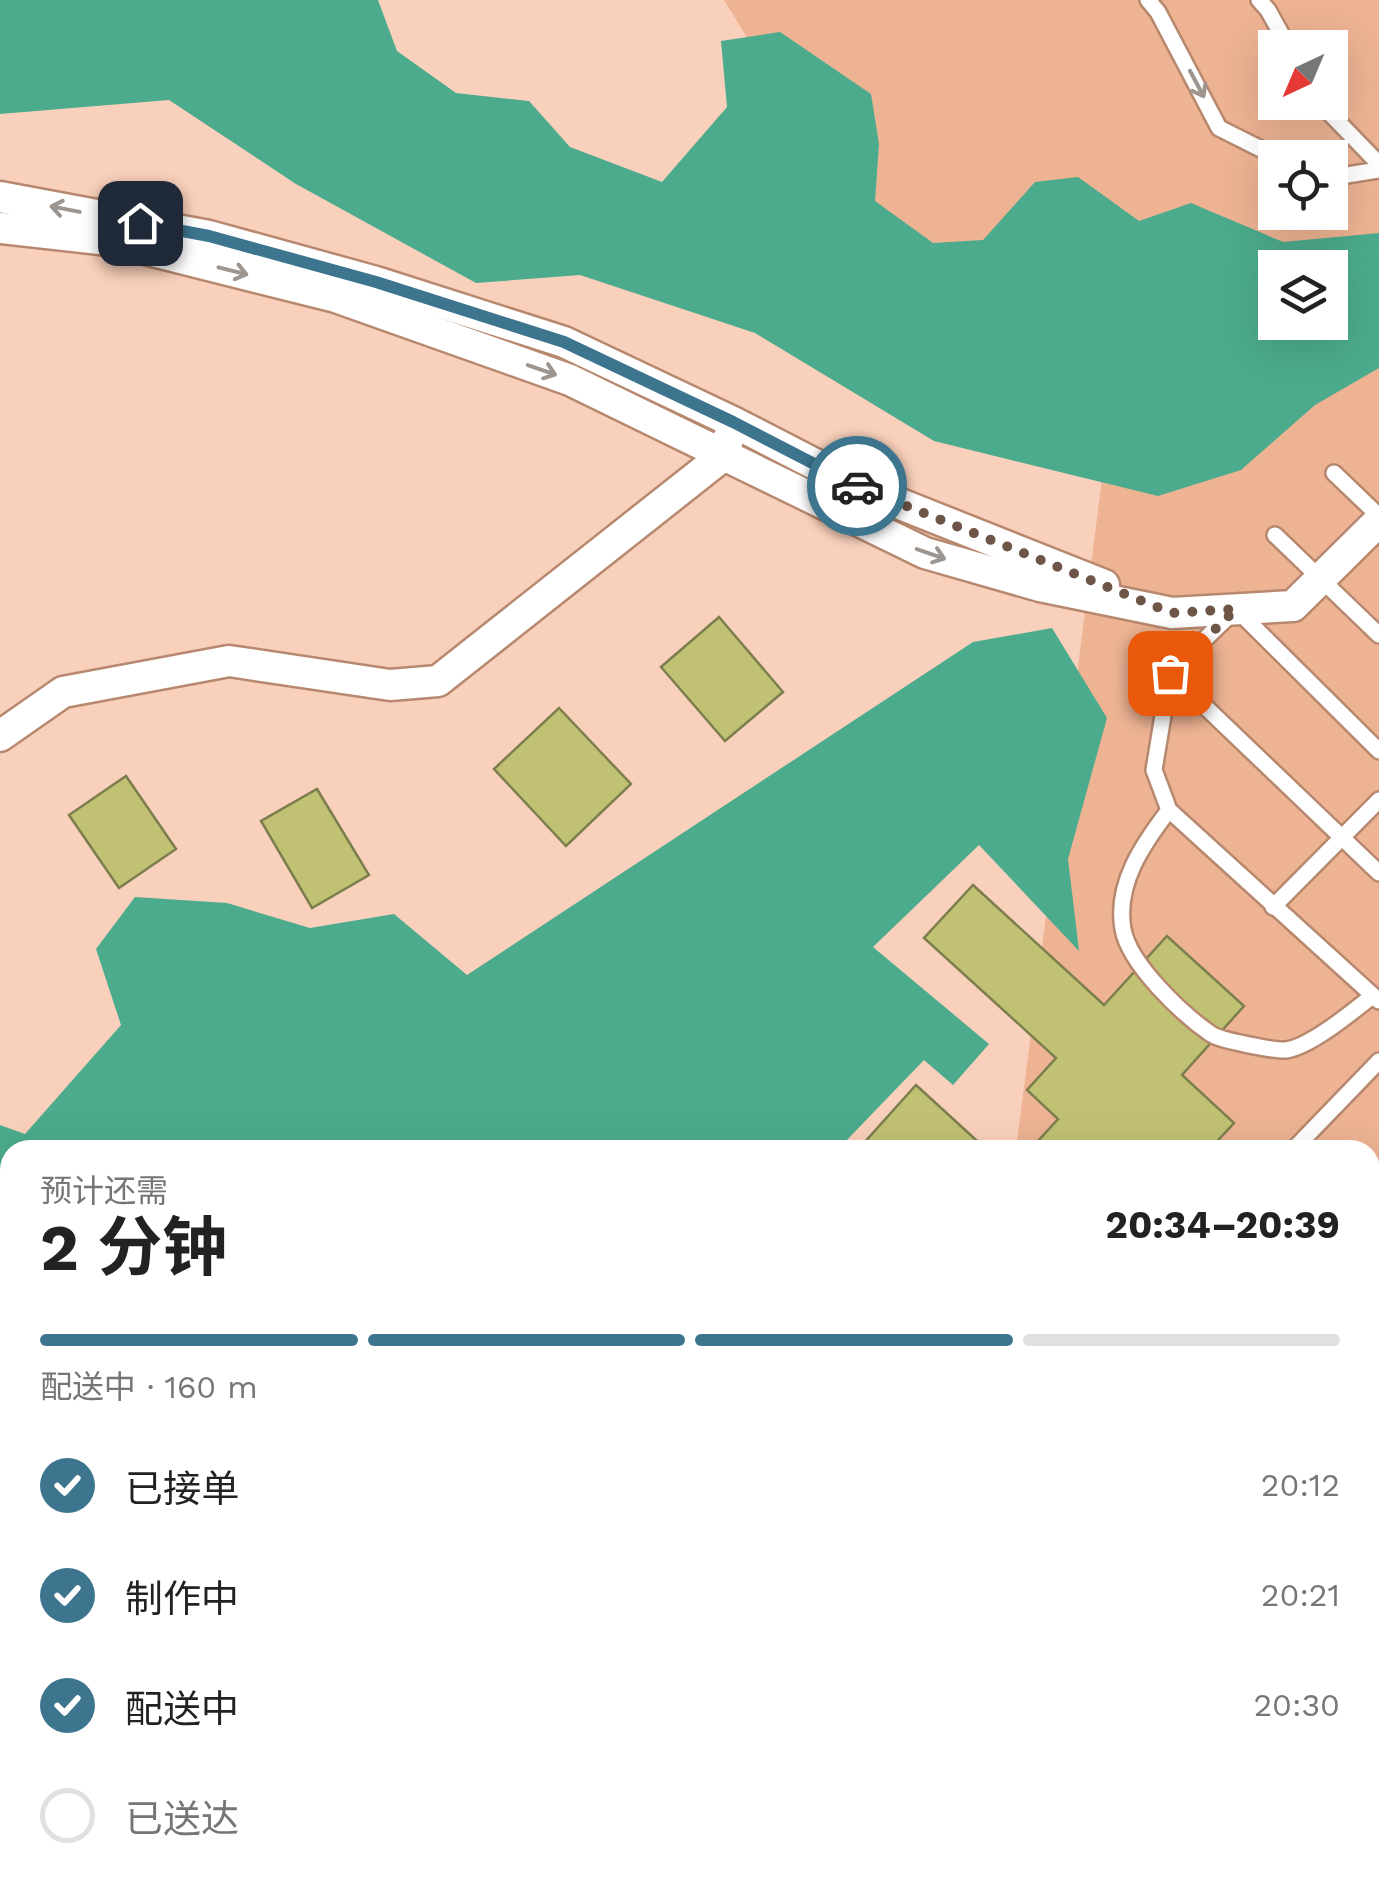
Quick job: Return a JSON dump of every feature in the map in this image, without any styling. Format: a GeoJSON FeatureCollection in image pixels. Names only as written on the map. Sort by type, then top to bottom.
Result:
{"type":"FeatureCollection","features":[{"type":"Feature","properties":{"kind":"street"},"geometry":{"type":"LineString","coordinates":[[0,197],[209,236],[376,282],[564,342],[865,490],[1172,613]]}},
{"type":"Feature","properties":{"kind":"street"},"geometry":{"type":"LineString","coordinates":[[0,228],[108,240],[336,297],[570,380],[925,554],[1040,586],[1172,613],[1293,606],[1379,519]]}},
{"type":"Feature","properties":{"kind":"street"},"geometry":{"type":"LineString","coordinates":[[0,736],[63,692],[229,662],[390,685],[438,682],[724,455],[733,422]]}},
{"type":"Feature","properties":{"kind":"lane"},"geometry":{"type":"LineString","coordinates":[[1148,0],[1176,44],[1219,128],[1258,148]]}},
{"type":"Feature","properties":{"kind":"lane"},"geometry":{"type":"LineString","coordinates":[[1258,0],[1277,30]]}},
{"type":"Feature","properties":{"kind":"lane"},"geometry":{"type":"LineString","coordinates":[[1336,120],[1379,167],[1348,175]]}},
{"type":"Feature","properties":{"kind":"lane"},"geometry":{"type":"LineString","coordinates":[[1334,474],[1379,519]]}},
{"type":"Feature","properties":{"kind":"lane"},"geometry":{"type":"LineString","coordinates":[[1275,535],[1379,635]]}},
{"type":"Feature","properties":{"kind":"lane"},"geometry":{"type":"LineString","coordinates":[[1169,810],[1125,881],[1123,930],[1146,974],[1214,1036],[1287,1050],[1375,999],[1169,810],[1154,770],[1170,673],[1236,609],[1379,752]]}},
{"type":"Feature","properties":{"kind":"lane"},"geometry":{"type":"LineString","coordinates":[[1170,673],[1379,874]]}},
{"type":"Feature","properties":{"kind":"lane"},"geometry":{"type":"LineString","coordinates":[[1274,906],[1379,800]]}},
{"type":"Feature","properties":{"kind":"lane"},"geometry":{"type":"LineString","coordinates":[[1303,1140],[1378,1064]]}},
{"type":"Feature","properties":{"kind":"shaded area"},"geometry":{"type":"Polygon","coordinates":[[[0,0],[378,0],[397,51],[456,93],[529,101],[570,147],[662,182],[727,107],[721,41],[780,32],[871,94],[879,144],[875,201],[933,243],[983,240],[1035,182],[1078,177],[1139,221],[1191,203],[1283,242],[1379,233],[1379,368],[1315,405],[1241,470],[1158,496],[934,441],[755,333],[580,275],[476,283],[296,184],[169,100],[0,114],[0,0]]]}},
{"type":"Feature","properties":{"kind":"shaded area"},"geometry":{"type":"Polygon","coordinates":[[[724,0],[1379,0],[1379,1140],[1017,1140],[1105,456],[904,293],[724,0]]]}},
{"type":"Feature","properties":{"kind":"shaded area"},"geometry":{"type":"Polygon","coordinates":[[[1052,628],[1107,718],[1068,859],[1079,951],[979,845],[873,947],[989,1044],[953,1085],[924,1060],[847,1140],[0,1140],[0,1125],[25,1134],[121,1025],[96,949],[135,897],[227,903],[310,928],[394,914],[467,975],[973,642],[1052,628]]]}},
{"type":"Feature","properties":{"kind":"building"},"geometry":{"type":"Polygon","coordinates":[[[719,617],[783,692],[725,741],[661,667],[719,617]]]}},
{"type":"Feature","properties":{"kind":"building"},"geometry":{"type":"Polygon","coordinates":[[[559,708],[631,784],[566,846],[494,769],[559,708]]]}},
{"type":"Feature","properties":{"kind":"building"},"geometry":{"type":"Polygon","coordinates":[[[126,776],[176,849],[119,888],[69,815],[126,776]]]}},
{"type":"Feature","properties":{"kind":"building"},"geometry":{"type":"Polygon","coordinates":[[[317,789],[369,875],[312,908],[261,821],[317,789]]]}},
{"type":"Feature","properties":{"kind":"building"},"geometry":{"type":"Polygon","coordinates":[[[973,885],[1104,1005],[1167,936],[1244,1006],[1182,1075],[1234,1123],[1218,1140],[1039,1140],[1058,1119],[1027,1090],[1056,1058],[924,938],[973,885]]]}},
{"type":"Feature","properties":{"kind":"building"},"geometry":{"type":"Polygon","coordinates":[[[916,1085],[976,1140],[867,1140],[916,1085]]]}},
{"type":"Feature","properties":{"kind":"way so far"},"geometry":{"type":"LineString","coordinates":[[857,486],[1172,613],[1236,609],[1170,673]]}},
{"type":"Feature","properties":{"kind":"route"},"geometry":{"type":"LineString","coordinates":[[140,223],[209,236],[376,282],[564,342],[857,486]]}}]}
